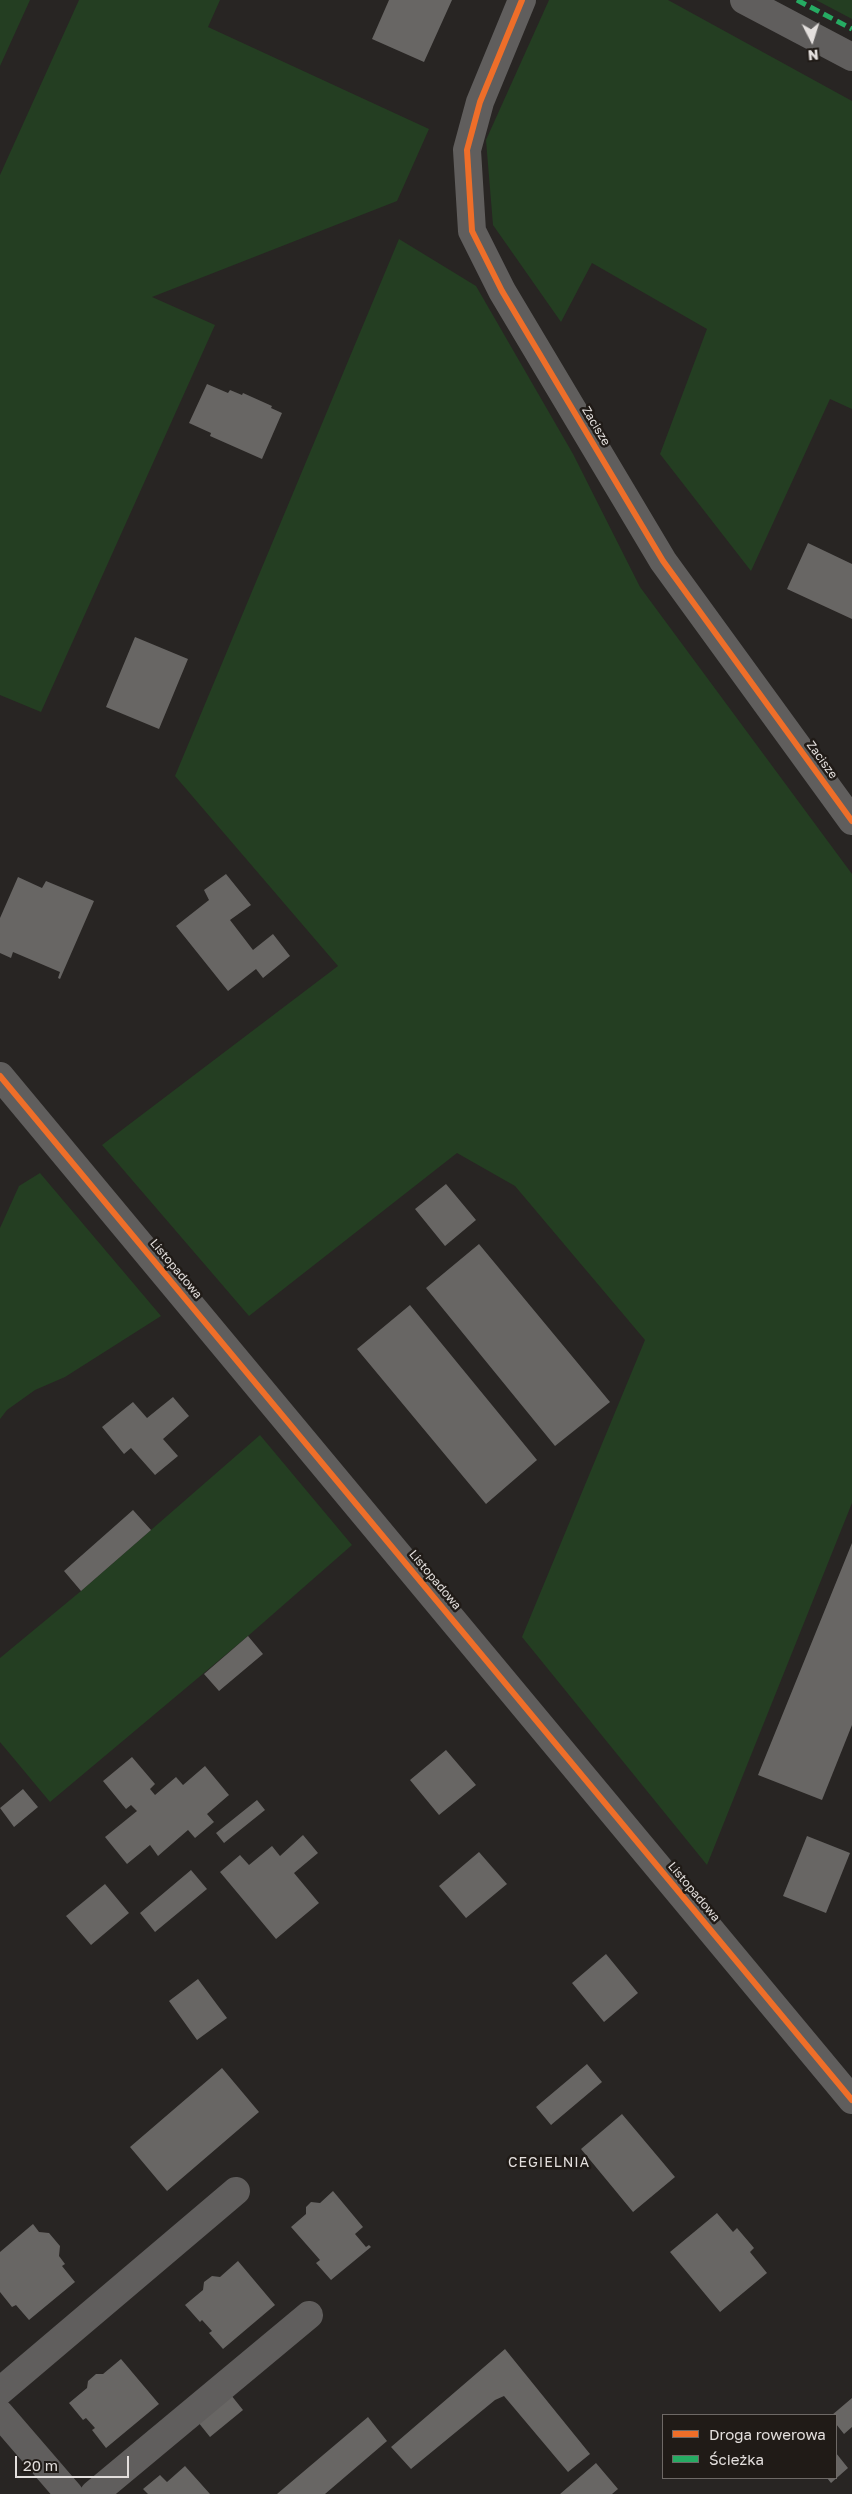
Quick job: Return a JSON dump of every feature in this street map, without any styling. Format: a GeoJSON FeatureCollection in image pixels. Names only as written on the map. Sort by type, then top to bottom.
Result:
{"type":"FeatureCollection","features":[{"type":"Feature","properties":{"kind":"street","name":"Zacisze"},"geometry":{"type":"LineString","coordinates":[[522,0],[480,102],[467,150],[472,231],[502,291],[664,561],[852,821]]}},
{"type":"Feature","properties":{"kind":"street"},"geometry":{"type":"LineString","coordinates":[[744,0],[852,57]]}},
{"type":"Feature","properties":{"kind":"street","name":"Listopadowa"},"geometry":{"type":"LineString","coordinates":[[0,1076],[852,2100]]}},
{"type":"Feature","properties":{"kind":"street"},"geometry":{"type":"LineString","coordinates":[[0,2391],[236,2192]]}},
{"type":"Feature","properties":{"kind":"street"},"geometry":{"type":"LineString","coordinates":[[94,2494],[309,2315]]}},
{"type":"Feature","properties":{"kind":"street"},"geometry":{"type":"LineString","coordinates":[[0,2414],[69,2494]]}},
{"type":"Feature","properties":{"kind":"green space"},"geometry":{"type":"Polygon","coordinates":[[[0,0],[30,0],[0,66],[0,0]]]}},
{"type":"Feature","properties":{"kind":"green space"},"geometry":{"type":"Polygon","coordinates":[[[79,0],[220,0],[208,27],[429,129],[397,201],[152,297],[215,325],[41,712],[0,695],[0,175],[79,0]]]}},
{"type":"Feature","properties":{"kind":"green space"},"geometry":{"type":"Polygon","coordinates":[[[549,0],[668,0],[852,101],[852,409],[830,399],[751,571],[660,454],[707,329],[592,263],[561,322],[493,225],[486,140],[549,0]]]}},
{"type":"Feature","properties":{"kind":"green space"},"geometry":{"type":"Polygon","coordinates":[[[816,0],[852,0],[852,19],[816,0]]]}},
{"type":"Feature","properties":{"kind":"green space"},"geometry":{"type":"Polygon","coordinates":[[[399,239],[476,286],[573,454],[640,587],[852,874],[852,1503],[707,1865],[522,1637],[645,1340],[515,1186],[457,1153],[249,1316],[102,1145],[338,966],[175,776],[399,239]]]}},
{"type":"Feature","properties":{"kind":"green space"},"geometry":{"type":"Polygon","coordinates":[[[40,1173],[161,1316],[65,1377],[35,1390],[7,1410],[0,1419],[0,1228],[19,1186],[40,1173]]]}},
{"type":"Feature","properties":{"kind":"green space"},"geometry":{"type":"Polygon","coordinates":[[[260,1435],[352,1545],[248,1636],[50,1802],[0,1742],[0,1658],[81,1591],[260,1435]]]}},
{"type":"Feature","properties":{"kind":"building"},"geometry":{"type":"Polygon","coordinates":[[[389,0],[452,0],[424,62],[372,39],[389,0]]]}},
{"type":"Feature","properties":{"kind":"building"},"geometry":{"type":"Polygon","coordinates":[[[207,384],[228,393],[230,390],[242,395],[243,393],[272,406],[271,408],[282,413],[262,459],[210,436],[211,433],[189,423],[207,384]]]}},
{"type":"Feature","properties":{"kind":"building"},"geometry":{"type":"Polygon","coordinates":[[[808,543],[852,564],[852,619],[787,589],[808,543]]]}},
{"type":"Feature","properties":{"kind":"building"},"geometry":{"type":"Polygon","coordinates":[[[135,637],[188,659],[159,729],[106,707],[135,637]]]}},
{"type":"Feature","properties":{"kind":"building"},"geometry":{"type":"Polygon","coordinates":[[[226,874],[251,905],[230,920],[253,950],[273,934],[290,956],[263,978],[256,969],[228,991],[176,926],[209,900],[204,890],[226,874]]]}},
{"type":"Feature","properties":{"kind":"building"},"geometry":{"type":"Polygon","coordinates":[[[18,877],[42,888],[46,881],[94,901],[60,979],[58,978],[60,972],[13,952],[11,958],[0,953],[0,918],[18,877]]]}},
{"type":"Feature","properties":{"kind":"building"},"geometry":{"type":"Polygon","coordinates":[[[446,1184],[476,1220],[445,1246],[415,1209],[446,1184]]]}},
{"type":"Feature","properties":{"kind":"building"},"geometry":{"type":"Polygon","coordinates":[[[479,1244],[610,1402],[555,1446],[426,1288],[479,1244]]]}},
{"type":"Feature","properties":{"kind":"building"},"geometry":{"type":"Polygon","coordinates":[[[410,1305],[537,1460],[486,1504],[357,1349],[410,1305]]]}},
{"type":"Feature","properties":{"kind":"building"},"geometry":{"type":"Polygon","coordinates":[[[173,1397],[189,1416],[163,1439],[178,1456],[155,1475],[131,1448],[124,1454],[102,1427],[133,1402],[147,1418],[173,1397]]]}},
{"type":"Feature","properties":{"kind":"building"},"geometry":{"type":"Polygon","coordinates":[[[133,1510],[151,1530],[81,1591],[64,1571],[133,1510]]]}},
{"type":"Feature","properties":{"kind":"building"},"geometry":{"type":"Polygon","coordinates":[[[852,1543],[852,1725],[822,1800],[758,1775],[852,1543]]]}},
{"type":"Feature","properties":{"kind":"building"},"geometry":{"type":"Polygon","coordinates":[[[248,1636],[263,1654],[219,1691],[204,1674],[248,1636]]]}},
{"type":"Feature","properties":{"kind":"building"},"geometry":{"type":"Polygon","coordinates":[[[446,1750],[476,1785],[439,1815],[410,1780],[446,1750]]]}},
{"type":"Feature","properties":{"kind":"building"},"geometry":{"type":"Polygon","coordinates":[[[132,1757],[155,1784],[150,1789],[155,1795],[176,1777],[183,1785],[205,1766],[229,1795],[207,1814],[214,1822],[195,1838],[188,1830],[158,1856],[150,1845],[127,1864],[105,1837],[137,1811],[131,1805],[126,1809],[103,1781],[132,1757]]]}},
{"type":"Feature","properties":{"kind":"building"},"geometry":{"type":"Polygon","coordinates":[[[23,1789],[38,1807],[14,1827],[0,1808],[23,1789]]]}},
{"type":"Feature","properties":{"kind":"building"},"geometry":{"type":"Polygon","coordinates":[[[257,1800],[265,1810],[224,1843],[216,1833],[257,1800]]]}},
{"type":"Feature","properties":{"kind":"building"},"geometry":{"type":"Polygon","coordinates":[[[303,1835],[318,1853],[294,1873],[319,1903],[276,1939],[220,1872],[240,1855],[249,1865],[272,1846],[280,1856],[303,1835]]]}},
{"type":"Feature","properties":{"kind":"building"},"geometry":{"type":"Polygon","coordinates":[[[807,1836],[850,1853],[826,1913],[783,1896],[807,1836]]]}},
{"type":"Feature","properties":{"kind":"building"},"geometry":{"type":"Polygon","coordinates":[[[479,1852],[507,1884],[466,1918],[439,1886],[479,1852]]]}},
{"type":"Feature","properties":{"kind":"building"},"geometry":{"type":"Polygon","coordinates":[[[191,1870],[207,1889],[155,1932],[140,1913],[191,1870]]]}},
{"type":"Feature","properties":{"kind":"building"},"geometry":{"type":"Polygon","coordinates":[[[105,1884],[129,1913],[91,1945],[66,1916],[105,1884]]]}},
{"type":"Feature","properties":{"kind":"building"},"geometry":{"type":"Polygon","coordinates":[[[606,1954],[638,1993],[604,2022],[572,1983],[606,1954]]]}},
{"type":"Feature","properties":{"kind":"building"},"geometry":{"type":"Polygon","coordinates":[[[198,1979],[227,2018],[197,2040],[169,2001],[198,1979]]]}},
{"type":"Feature","properties":{"kind":"building"},"geometry":{"type":"Polygon","coordinates":[[[587,2064],[602,2082],[551,2125],[536,2107],[587,2064]]]}},
{"type":"Feature","properties":{"kind":"building"},"geometry":{"type":"Polygon","coordinates":[[[222,2068],[259,2112],[167,2191],[130,2147],[222,2068]]]}},
{"type":"Feature","properties":{"kind":"building"},"geometry":{"type":"Polygon","coordinates":[[[622,2114],[675,2177],[633,2212],[581,2149],[622,2114]]]}},
{"type":"Feature","properties":{"kind":"building"},"geometry":{"type":"Polygon","coordinates":[[[333,2191],[363,2227],[355,2234],[366,2247],[369,2245],[371,2247],[331,2280],[316,2263],[320,2260],[291,2227],[306,2214],[306,2207],[311,2202],[320,2203],[333,2191]]]}},
{"type":"Feature","properties":{"kind":"building"},"geometry":{"type":"Polygon","coordinates":[[[717,2213],[733,2232],[737,2228],[754,2248],[750,2252],[767,2273],[720,2312],[670,2252],[717,2213]]]}},
{"type":"Feature","properties":{"kind":"building"},"geometry":{"type":"Polygon","coordinates":[[[33,2224],[39,2232],[49,2233],[60,2246],[59,2256],[65,2264],[62,2266],[75,2282],[29,2320],[16,2305],[12,2307],[0,2292],[0,2252],[33,2224]]]}},
{"type":"Feature","properties":{"kind":"building"},"geometry":{"type":"Polygon","coordinates":[[[238,2261],[275,2305],[223,2349],[209,2333],[212,2331],[202,2320],[200,2322],[185,2305],[203,2290],[204,2282],[212,2276],[220,2277],[238,2261]]]}},
{"type":"Feature","properties":{"kind":"building"},"geometry":{"type":"Polygon","coordinates":[[[505,2349],[590,2454],[568,2472],[504,2396],[495,2400],[411,2469],[391,2447],[505,2349]]]}},
{"type":"Feature","properties":{"kind":"building"},"geometry":{"type":"Polygon","coordinates":[[[121,2359],[159,2404],[106,2448],[92,2430],[95,2428],[86,2418],[83,2420],[69,2403],[87,2388],[88,2381],[96,2374],[103,2374],[121,2359]]]}},
{"type":"Feature","properties":{"kind":"building"},"geometry":{"type":"Polygon","coordinates":[[[231,2395],[243,2410],[210,2437],[198,2422],[231,2395]]]}},
{"type":"Feature","properties":{"kind":"building"},"geometry":{"type":"Polygon","coordinates":[[[852,2398],[852,2427],[844,2434],[837,2425],[837,2414],[833,2414],[852,2398]]]}},
{"type":"Feature","properties":{"kind":"building"},"geometry":{"type":"Polygon","coordinates":[[[368,2417],[387,2441],[325,2494],[277,2494],[368,2417]]]}},
{"type":"Feature","properties":{"kind":"building"},"geometry":{"type":"Polygon","coordinates":[[[837,2454],[848,2468],[837,2478],[837,2454]]]}},
{"type":"Feature","properties":{"kind":"building"},"geometry":{"type":"Polygon","coordinates":[[[596,2463],[618,2489],[612,2494],[560,2494],[596,2463]]]}},
{"type":"Feature","properties":{"kind":"building"},"geometry":{"type":"Polygon","coordinates":[[[185,2466],[210,2494],[148,2494],[143,2489],[160,2475],[167,2482],[185,2466]]]}},
{"type":"Feature","properties":{"kind":"marked path"},"geometry":{"type":"LineString","coordinates":[[797,0],[852,29]]}},
{"type":"Feature","properties":{"kind":"cycle path"},"geometry":{"type":"LineString","coordinates":[[522,0],[480,102],[467,150],[472,231],[502,291],[663,561],[852,821]]}},
{"type":"Feature","properties":{"kind":"cycle path"},"geometry":{"type":"LineString","coordinates":[[0,1076],[852,2100]]}},
{"type":"Feature","properties":{"kind":"district","name":"CEGIELNIA"},"geometry":{"type":"Point","coordinates":[549,2163]}}]}
